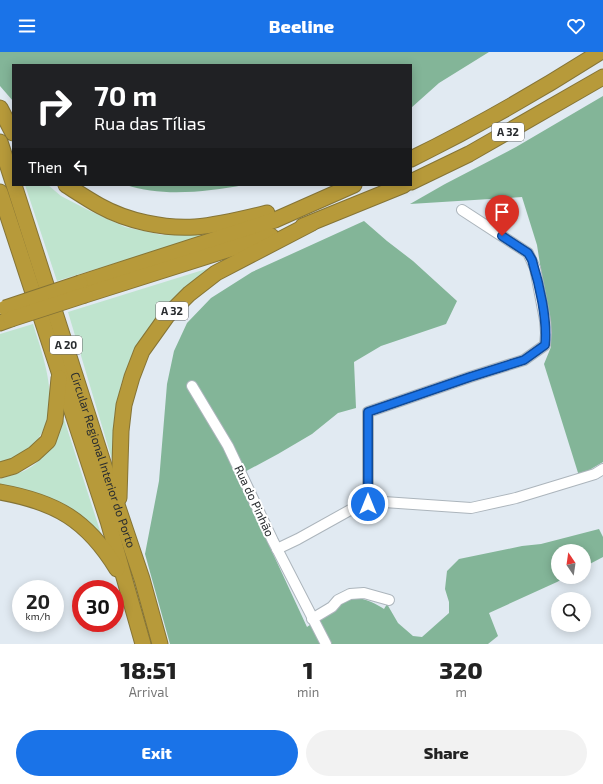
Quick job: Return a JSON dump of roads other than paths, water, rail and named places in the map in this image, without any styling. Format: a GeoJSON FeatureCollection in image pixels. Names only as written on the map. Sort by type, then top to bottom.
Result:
{"type":"FeatureCollection","features":[{"type":"Feature","properties":{"kind":"highway","name":"A 32"},"geometry":{"type":"LineString","coordinates":[[412,159],[460,135],[569,72],[600,52]]}},
{"type":"Feature","properties":{"kind":"highway","name":"A 32"},"geometry":{"type":"LineString","coordinates":[[412,182],[469,154],[603,77]]}},
{"type":"Feature","properties":{"kind":"highway"},"geometry":{"type":"LineString","coordinates":[[0,108],[12,131]]}},
{"type":"Feature","properties":{"kind":"highway","name":"Circular Regional Interior do Porto"},"geometry":{"type":"LineString","coordinates":[[0,142],[12,181]]}},
{"type":"Feature","properties":{"kind":"highway","name":"Circular Regional Interior do Porto"},"geometry":{"type":"LineString","coordinates":[[14,186],[142,579],[160,644]]}},
{"type":"Feature","properties":{"kind":"highway","name":"A 32"},"geometry":{"type":"LineString","coordinates":[[68,186],[101,207],[122,216],[171,227],[214,225],[313,203]]}},
{"type":"Feature","properties":{"kind":"highway","name":"A 32"},"geometry":{"type":"LineString","coordinates":[[4,315],[83,289],[275,220],[352,186]]}},
{"type":"Feature","properties":{"kind":"highway","name":"A 32"},"geometry":{"type":"LineString","coordinates":[[118,505],[121,431],[124,405],[132,377],[142,351],[167,316],[189,294],[216,273],[312,223],[402,186]]}},
{"type":"Feature","properties":{"kind":"highway","name":"Circular Regional Interior do Porto"},"geometry":{"type":"LineString","coordinates":[[0,192],[108,521],[142,644]]}},
{"type":"Feature","properties":{"kind":"highway","name":"A 32"},"geometry":{"type":"LineString","coordinates":[[83,289],[312,223]]}},
{"type":"Feature","properties":{"kind":"highway"},"geometry":{"type":"LineString","coordinates":[[0,470],[14,466],[34,454],[48,441],[55,422],[60,374]]}},
{"type":"Feature","properties":{"kind":"highway"},"geometry":{"type":"LineString","coordinates":[[0,492],[43,502],[61,510],[77,521],[108,554],[126,583]]}},
{"type":"Feature","properties":{"kind":"street"},"geometry":{"type":"LineString","coordinates":[[368,504],[368,412],[524,360],[545,345],[545,320],[532,260],[528,253],[462,210]]}},
{"type":"Feature","properties":{"kind":"street","name":"Rua do Pinhão"},"geometry":{"type":"LineString","coordinates":[[192,386],[228,446],[312,619],[326,644]]}},
{"type":"Feature","properties":{"kind":"street"},"geometry":{"type":"LineString","coordinates":[[278,549],[361,504],[384,502],[471,508],[516,498],[595,474],[603,469]]}},
{"type":"Feature","properties":{"kind":"street"},"geometry":{"type":"LineString","coordinates":[[312,619],[332,607],[338,600],[350,594],[364,593],[389,600]]}}]}
